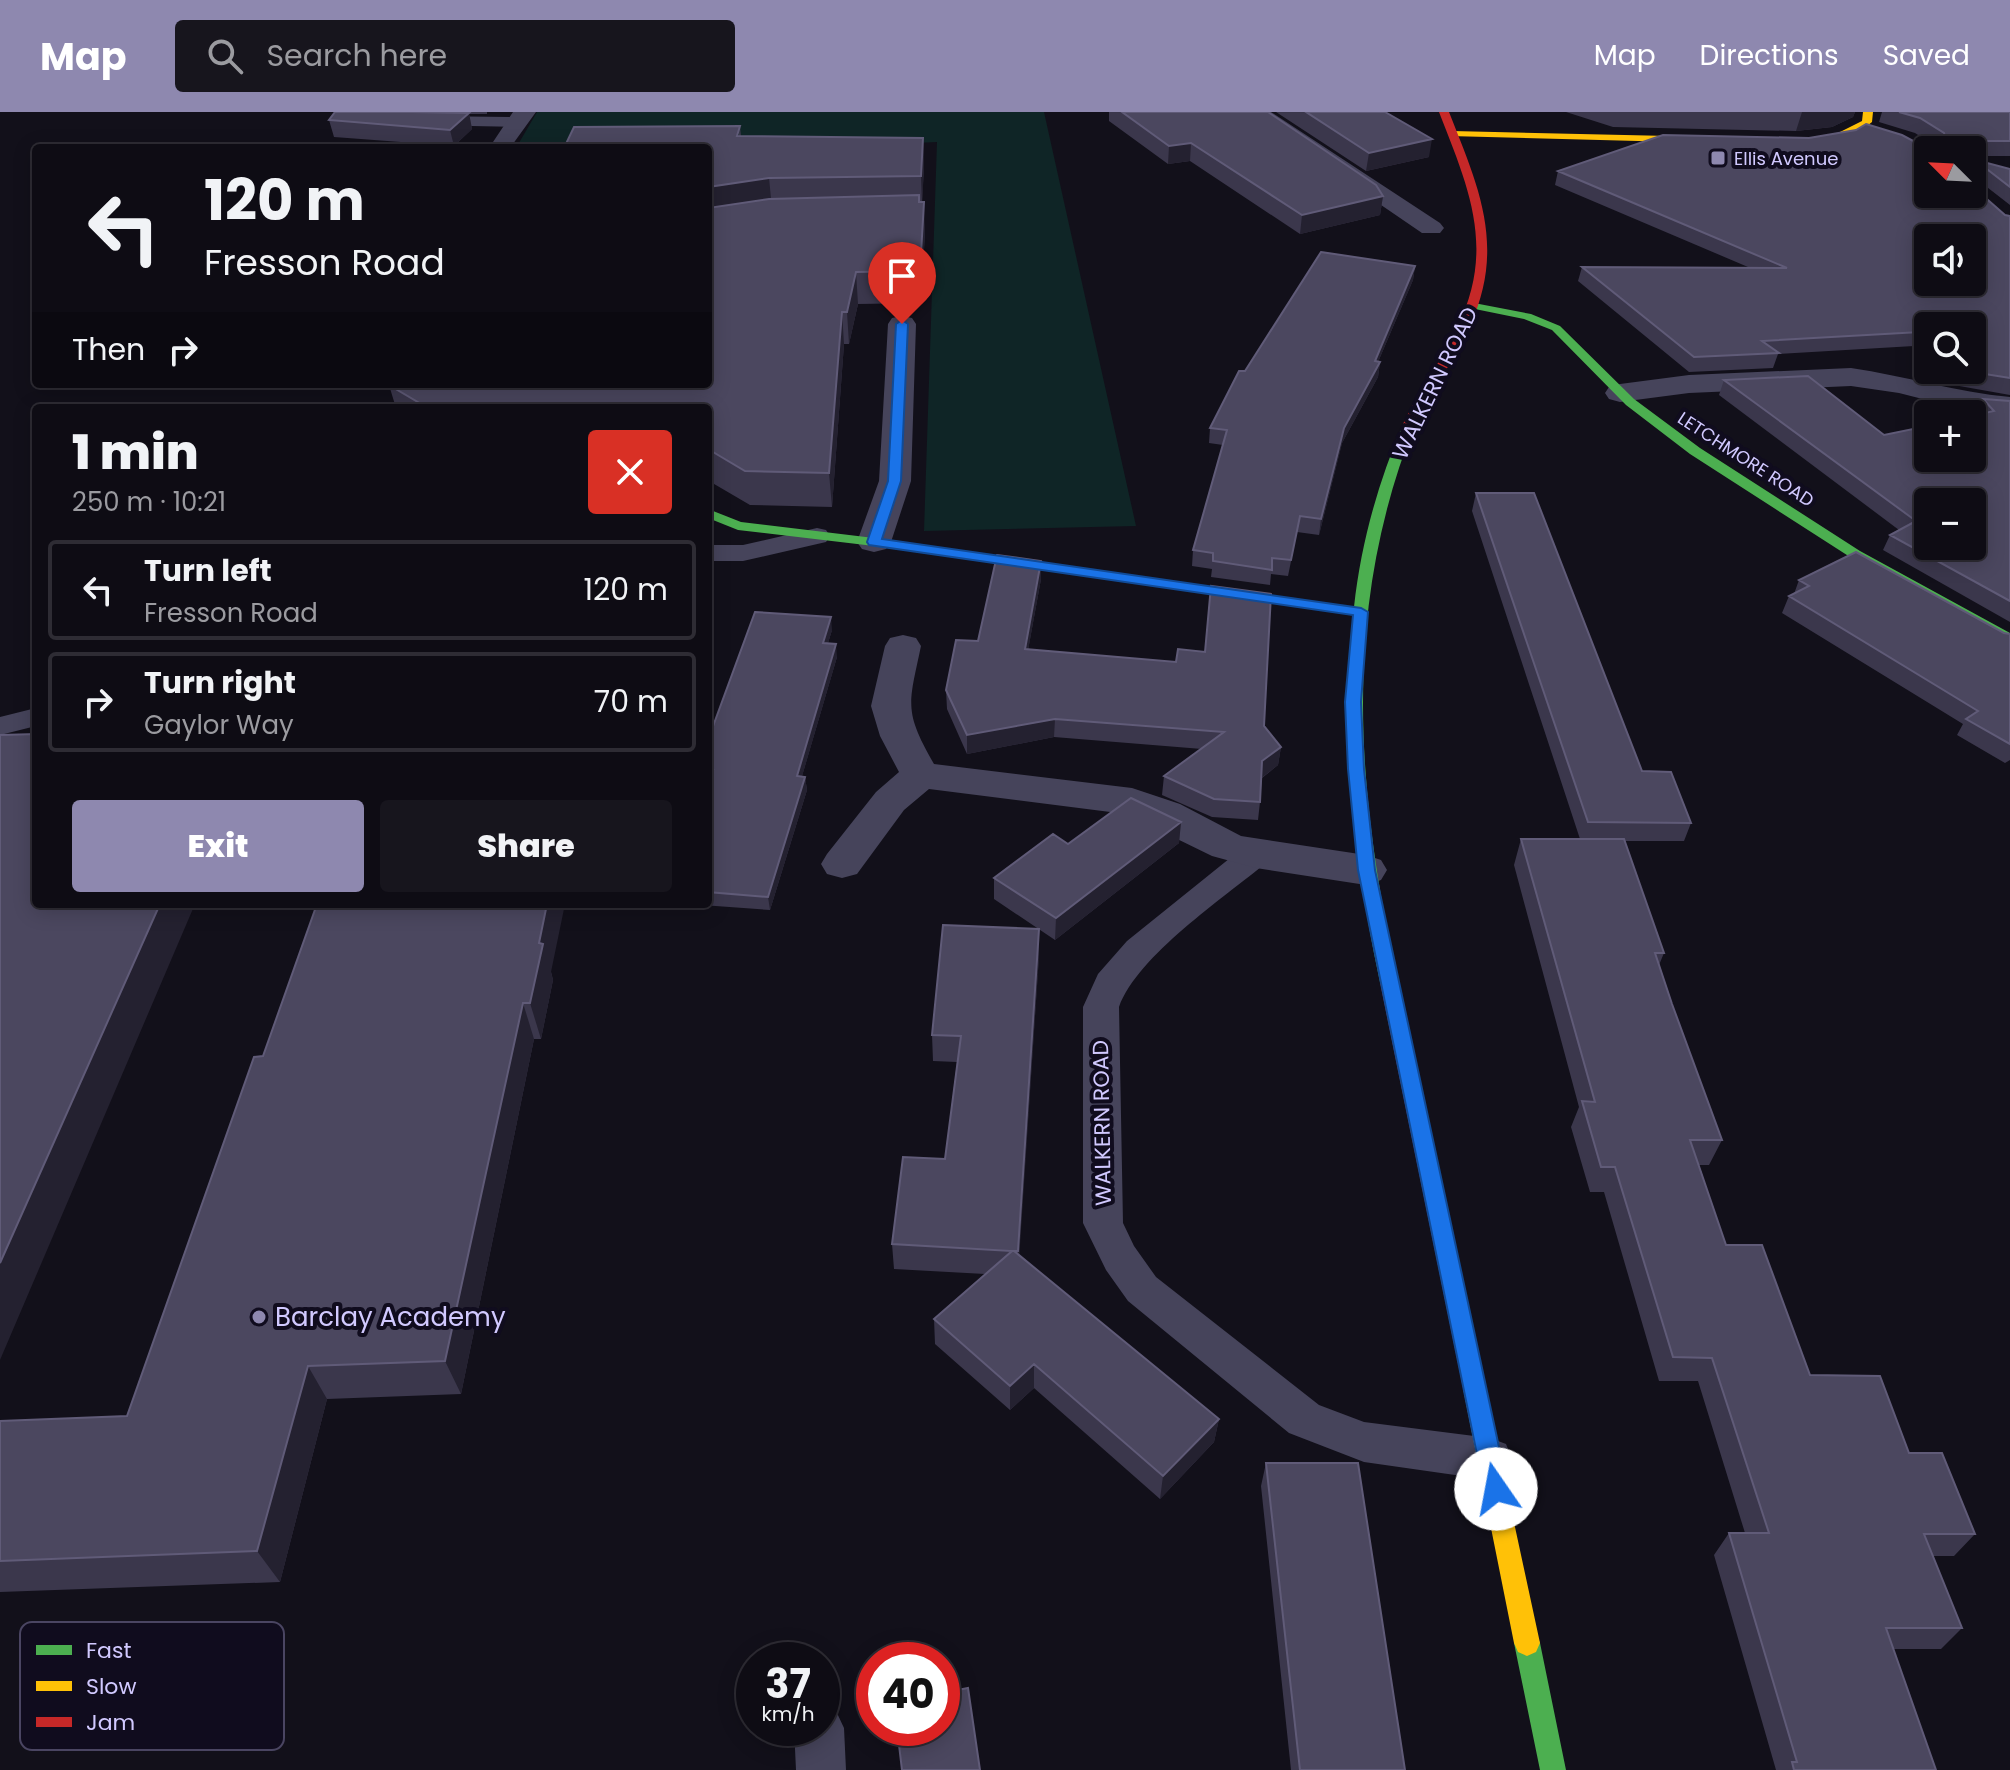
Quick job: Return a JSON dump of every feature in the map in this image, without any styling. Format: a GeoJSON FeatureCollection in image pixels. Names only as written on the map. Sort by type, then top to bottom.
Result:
{"type":"FeatureCollection","features":[{"type":"Feature","properties":{"kind":"street"},"geometry":{"type":"LineString","coordinates":[[1256,112],[1431,228]]}},
{"type":"Feature","properties":{"kind":"street","name":"WALKERN ROAD"},"geometry":{"type":"LineString","coordinates":[[1444,112],[1477,205],[1486,249],[1474,306],[1402,438],[1378,516],[1361,612],[1353,702],[1356,769],[1366,870],[1553,1770]]}},
{"type":"Feature","properties":{"kind":"street"},"geometry":{"type":"LineString","coordinates":[[501,144],[522,117]]}},
{"type":"Feature","properties":{"kind":"street"},"geometry":{"type":"LineString","coordinates":[[1782,141],[1837,136],[1865,119],[1890,135]]}},
{"type":"Feature","properties":{"kind":"street"},"geometry":{"type":"LineString","coordinates":[[1452,134],[1739,141]]}},
{"type":"Feature","properties":{"kind":"street","name":"LETCHMORE ROAD"},"geometry":{"type":"LineString","coordinates":[[1474,306],[1521,315],[1556,328],[1572,340],[1620,393],[1662,428],[1761,496],[1952,609],[2010,639]]}},
{"type":"Feature","properties":{"kind":"street"},"geometry":{"type":"LineString","coordinates":[[874,542],[895,481],[902,324]]}},
{"type":"Feature","properties":{"kind":"street"},"geometry":{"type":"LineString","coordinates":[[1620,393],[1689,384],[1851,377],[1900,384],[1970,402],[2010,406]]}},
{"type":"Feature","properties":{"kind":"street"},"geometry":{"type":"LineString","coordinates":[[712,515],[738,526],[874,542],[1361,612]]}},
{"type":"Feature","properties":{"kind":"street"},"geometry":{"type":"LineString","coordinates":[[903,646],[890,706],[899,736],[921,775]]}},
{"type":"Feature","properties":{"kind":"street"},"geometry":{"type":"LineString","coordinates":[[842,864],[890,801],[921,775],[1132,801],[1166,814],[1227,846],[1256,854],[1366,870]]}},
{"type":"Feature","properties":{"kind":"lane"},"geometry":{"type":"LineString","coordinates":[[407,121],[522,117]]}},
{"type":"Feature","properties":{"kind":"lane"},"geometry":{"type":"LineString","coordinates":[[712,553],[743,553],[817,536]]}},
{"type":"Feature","properties":{"kind":"lane"},"geometry":{"type":"LineString","coordinates":[[0,726],[32,718]]}},
{"type":"Feature","properties":{"kind":"lane","name":"WALKERN ROAD"},"geometry":{"type":"LineString","coordinates":[[1256,854],[1139,950],[1110,983],[1101,1007],[1103,1223],[1120,1258],[1142,1289],[1304,1419],[1364,1442],[1490,1459]]}},
{"type":"Feature","properties":{"kind":"lane"},"geometry":{"type":"LineString","coordinates":[[820,1746],[821,1770]]}},
{"type":"Feature","properties":{"kind":"green space"},"geometry":{"type":"Polygon","coordinates":[[[537,112],[1044,112],[1136,526],[924,531],[937,142],[712,152],[712,144],[518,144],[537,112]]]}},
{"type":"Feature","properties":{"kind":"building"},"geometry":{"type":"Polygon","coordinates":[[[335,112],[469,113],[450,130],[329,120],[335,112]]]}},
{"type":"Feature","properties":{"kind":"building"},"geometry":{"type":"Polygon","coordinates":[[[1122,112],[1268,112],[1376,185],[1383,196],[1302,215],[1191,143],[1169,146],[1122,112]]]}},
{"type":"Feature","properties":{"kind":"building"},"geometry":{"type":"Polygon","coordinates":[[[1306,112],[1385,112],[1432,139],[1369,153],[1306,112]]]}},
{"type":"Feature","properties":{"kind":"building"},"geometry":{"type":"Polygon","coordinates":[[[1899,112],[2010,112],[2010,141],[1986,141],[1986,136],[1945,136],[1920,118],[1899,112]]]}},
{"type":"Feature","properties":{"kind":"building"},"geometry":{"type":"Polygon","coordinates":[[[1866,124],[1902,135],[1914,141],[1914,208],[1986,208],[1986,198],[2010,216],[2010,378],[1986,374],[1986,312],[1914,312],[1914,332],[1762,341],[1779,353],[1694,357],[1582,267],[1787,268],[1558,171],[1663,135],[1809,138],[1856,130],[1866,124]]]}},
{"type":"Feature","properties":{"kind":"building"},"geometry":{"type":"Polygon","coordinates":[[[740,126],[737,136],[923,138],[921,176],[769,178],[712,186],[712,144],[566,144],[574,127],[740,126]]]}},
{"type":"Feature","properties":{"kind":"building"},"geometry":{"type":"Polygon","coordinates":[[[1986,163],[2010,169],[2010,187],[1988,170],[1986,163]]]}},
{"type":"Feature","properties":{"kind":"building"},"geometry":{"type":"Polygon","coordinates":[[[919,195],[919,202],[924,202],[920,271],[856,272],[847,312],[842,312],[829,473],[745,471],[712,451],[712,404],[421,404],[394,388],[712,388],[712,207],[769,199],[919,195]]]}},
{"type":"Feature","properties":{"kind":"building"},"geometry":{"type":"Polygon","coordinates":[[[1321,252],[1415,266],[1375,361],[1380,362],[1344,428],[1321,519],[1300,516],[1291,560],[1272,558],[1272,570],[1213,561],[1213,553],[1193,550],[1227,430],[1210,428],[1239,371],[1245,371],[1321,252]]]}},
{"type":"Feature","properties":{"kind":"building"},"geometry":{"type":"Polygon","coordinates":[[[1808,376],[1884,435],[1914,429],[1914,472],[1986,472],[1986,413],[1994,411],[1983,399],[2010,401],[2010,601],[1935,560],[1986,560],[1986,488],[1914,488],[1914,520],[1724,380],[1808,376]]]}},
{"type":"Feature","properties":{"kind":"building"},"geometry":{"type":"Polygon","coordinates":[[[1476,493],[1534,493],[1642,771],[1671,772],[1691,823],[1588,822],[1476,493]]]}},
{"type":"Feature","properties":{"kind":"building"},"geometry":{"type":"Polygon","coordinates":[[[1914,522],[1914,548],[1890,535],[1914,522]]]}},
{"type":"Feature","properties":{"kind":"building"},"geometry":{"type":"Polygon","coordinates":[[[1856,552],[2010,634],[2010,744],[1966,719],[1978,711],[1789,596],[1809,586],[1799,580],[1856,552]]]}},
{"type":"Feature","properties":{"kind":"building"},"geometry":{"type":"Polygon","coordinates":[[[997,555],[1041,561],[1025,649],[1176,662],[1178,649],[1205,652],[1211,586],[1271,594],[1264,726],[1281,747],[1262,761],[1260,802],[1214,799],[1164,776],[1224,732],[1055,719],[967,735],[946,690],[956,640],[978,641],[997,555]]]}},
{"type":"Feature","properties":{"kind":"building"},"geometry":{"type":"Polygon","coordinates":[[[755,612],[831,617],[823,643],[836,644],[797,776],[805,777],[768,897],[712,892],[712,729],[755,612]]]}},
{"type":"Feature","properties":{"kind":"building"},"geometry":{"type":"Polygon","coordinates":[[[32,734],[32,908],[158,908],[0,1263],[0,735],[32,734]]]}},
{"type":"Feature","properties":{"kind":"building"},"geometry":{"type":"Polygon","coordinates":[[[1131,798],[1181,822],[1056,918],[994,878],[1053,834],[1068,844],[1131,798]]]}},
{"type":"Feature","properties":{"kind":"building"},"geometry":{"type":"Polygon","coordinates":[[[1521,839],[1624,839],[1664,953],[1655,953],[1722,1140],[1690,1140],[1726,1245],[1762,1245],[1810,1375],[1880,1376],[1909,1453],[1942,1453],[1975,1534],[1924,1534],[1962,1628],[1886,1628],[1936,1770],[1794,1770],[1792,1762],[1797,1762],[1729,1533],[1769,1533],[1712,1358],[1673,1357],[1615,1167],[1601,1167],[1582,1101],[1595,1102],[1521,839]]]}},
{"type":"Feature","properties":{"kind":"building"},"geometry":{"type":"Polygon","coordinates":[[[316,908],[546,908],[539,943],[543,944],[530,1003],[523,1003],[445,1361],[308,1366],[257,1551],[0,1561],[0,1421],[127,1416],[254,1057],[263,1056],[316,908]]]}},
{"type":"Feature","properties":{"kind":"building"},"geometry":{"type":"Polygon","coordinates":[[[943,925],[1039,929],[1018,1251],[1014,1251],[1219,1419],[1163,1476],[1034,1364],[1010,1386],[934,1319],[1012,1251],[892,1244],[903,1157],[945,1159],[961,1036],[932,1035],[943,925]]]}},
{"type":"Feature","properties":{"kind":"building"},"geometry":{"type":"Polygon","coordinates":[[[1266,1463],[1358,1463],[1405,1770],[1300,1770],[1266,1463]]]}},
{"type":"Feature","properties":{"kind":"building"},"geometry":{"type":"Polygon","coordinates":[[[968,1688],[980,1770],[902,1770],[899,1746],[960,1746],[960,1690],[968,1688]]]}},
{"type":"Feature","properties":{"kind":"traffic: fast"},"geometry":{"type":"LineString","coordinates":[[1474,306],[1527,316],[1556,328],[1630,402],[1695,451],[1855,554],[2010,639]]}},
{"type":"Feature","properties":{"kind":"traffic: fast"},"geometry":{"type":"LineString","coordinates":[[1389,982],[1373,911],[1360,815],[1356,759],[1357,642],[1373,528],[1389,474],[1409,424]]}},
{"type":"Feature","properties":{"kind":"traffic: fast"},"geometry":{"type":"LineString","coordinates":[[712,515],[738,526],[874,542],[1361,612]]}},
{"type":"Feature","properties":{"kind":"traffic: fast"},"geometry":{"type":"LineString","coordinates":[[1527,1643],[1553,1770]]}},
{"type":"Feature","properties":{"kind":"traffic: slow"},"geometry":{"type":"LineString","coordinates":[[1795,141],[1824,139],[1851,132],[1867,122],[1868,112]]}},
{"type":"Feature","properties":{"kind":"traffic: slow"},"geometry":{"type":"LineString","coordinates":[[1452,134],[1714,140]]}},
{"type":"Feature","properties":{"kind":"traffic: slow"},"geometry":{"type":"LineString","coordinates":[[1474,1388],[1527,1643]]}},
{"type":"Feature","properties":{"kind":"traffic: jam"},"geometry":{"type":"LineString","coordinates":[[1409,424],[1463,328],[1476,298],[1482,271],[1484,244],[1481,218],[1466,167],[1444,112]]}},
{"type":"Feature","properties":{"kind":"traffic: jam"},"geometry":{"type":"LineString","coordinates":[[1389,982],[1474,1388]]}},
{"type":"Feature","properties":{"kind":"place","name":"Ellis Avenue"},"geometry":{"type":"Point","coordinates":[1718,158]}},
{"type":"Feature","properties":{"kind":"place","name":"Barclay Academy"},"geometry":{"type":"Point","coordinates":[259,1317]}},
{"type":"Feature","properties":{"kind":"route"},"geometry":{"type":"LineString","coordinates":[[902,324],[895,481],[874,542],[1361,612],[1353,702],[1366,870],[1496,1489]]}}]}
